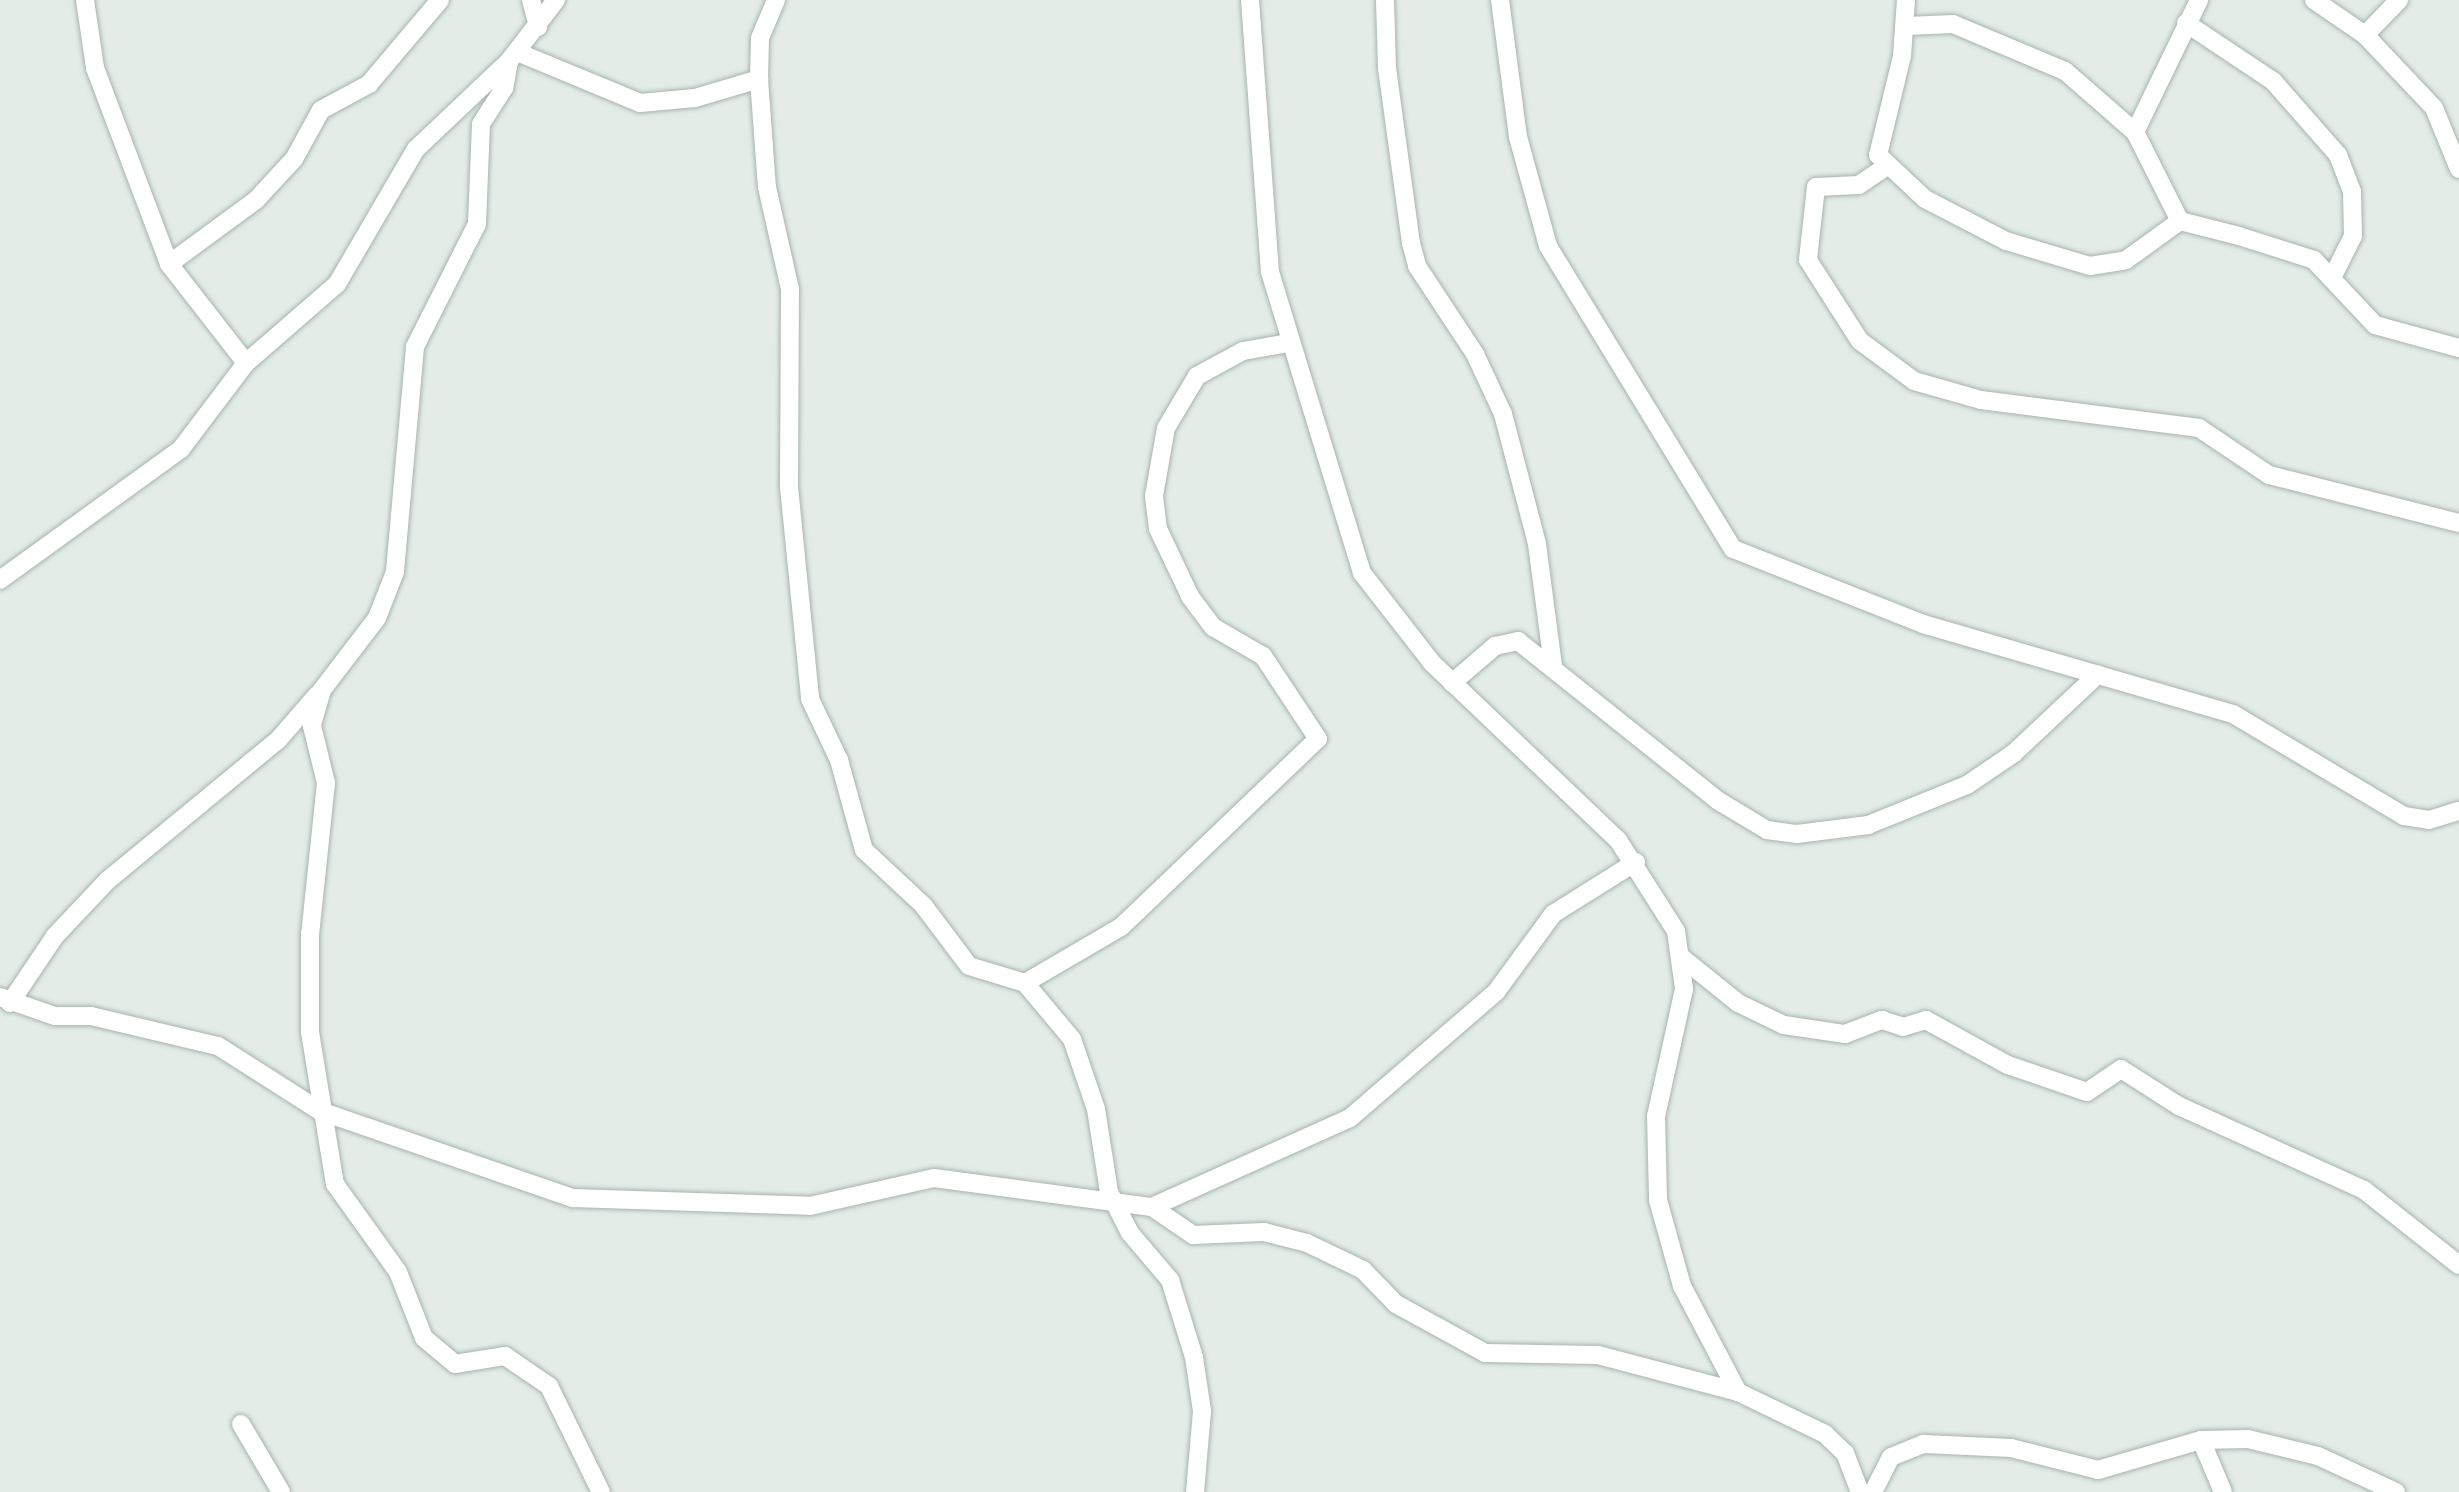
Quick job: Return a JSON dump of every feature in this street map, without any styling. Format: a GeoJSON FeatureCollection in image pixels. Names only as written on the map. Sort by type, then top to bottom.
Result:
{"type":"FeatureCollection","features":[{"type":"Feature","properties":{"kind":"street"},"geometry":{"type":"LineString","coordinates":[[169,264],[256,200],[294,159],[321,110],[369,84],[440,0]]}},
{"type":"Feature","properties":{"kind":"street"},"geometry":{"type":"LineString","coordinates":[[531,0],[538,27]]}},
{"type":"Feature","properties":{"kind":"street"},"geometry":{"type":"LineString","coordinates":[[0,580],[181,449],[246,363],[337,284],[416,149],[513,57],[556,0]]}},
{"type":"Feature","properties":{"kind":"street"},"geometry":{"type":"LineString","coordinates":[[776,0],[760,38],[759,79],[767,187],[790,289],[789,487],[810,699],[839,760],[864,850],[923,905],[969,966],[1025,983],[1072,1039],[1116,1208],[1170,1280],[1194,1357],[1202,1411],[1195,1492]]}},
{"type":"Feature","properties":{"kind":"street"},"geometry":{"type":"LineString","coordinates":[[1250,0],[1261,215],[1289,343],[1362,573],[1452,683],[1636,862],[1661,899],[1681,957],[1680,1027],[1656,1116],[1658,1200],[1682,1286],[1738,1392]]}},
{"type":"Feature","properties":{"kind":"street"},"geometry":{"type":"LineString","coordinates":[[1385,0],[1392,122],[1414,255],[1475,354],[1507,425],[1537,544],[1553,666]]}},
{"type":"Feature","properties":{"kind":"street"},"geometry":{"type":"LineString","coordinates":[[1500,0],[1518,137],[1548,246],[1733,549],[1923,624],[2243,719],[2404,816],[2429,820],[2459,811]]}},
{"type":"Feature","properties":{"kind":"street"},"geometry":{"type":"LineString","coordinates":[[1906,0],[1907,26],[1879,130],[1884,168],[1959,219],[2055,260],[2106,267],[2180,221],[2288,250],[2332,278],[2361,318],[2459,348]]}},
{"type":"Feature","properties":{"kind":"street"},"geometry":{"type":"LineString","coordinates":[[2135,132],[2199,0]]}},
{"type":"Feature","properties":{"kind":"street"},"geometry":{"type":"LineString","coordinates":[[2314,0],[2365,35],[2434,108],[2459,169]]}},
{"type":"Feature","properties":{"kind":"street"},"geometry":{"type":"LineString","coordinates":[[2365,35],[2399,0]]}},
{"type":"Feature","properties":{"kind":"street"},"geometry":{"type":"LineString","coordinates":[[89,1],[95,68],[169,264],[246,363]]}},
{"type":"Feature","properties":{"kind":"street"},"geometry":{"type":"LineString","coordinates":[[2186,23],[2273,81],[2338,155],[2352,191],[2353,236],[2332,278]]}},
{"type":"Feature","properties":{"kind":"street"},"geometry":{"type":"LineString","coordinates":[[1907,26],[1953,24],[2025,51],[2065,71],[2135,132],[2180,221]]}},
{"type":"Feature","properties":{"kind":"street"},"geometry":{"type":"LineString","coordinates":[[513,57],[640,103],[695,98],[759,79]]}},
{"type":"Feature","properties":{"kind":"street"},"geometry":{"type":"LineString","coordinates":[[513,57],[504,88],[481,124],[477,224],[415,347],[395,572],[377,618],[322,690],[278,740],[108,880],[55,936],[5,1000],[218,1046],[320,1111],[611,1204],[690,1198],[745,1208],[810,1206],[934,1178],[1116,1208],[1152,1207],[1350,1118],[1496,992],[1553,914],[1636,862]]}},
{"type":"Feature","properties":{"kind":"street"},"geometry":{"type":"LineString","coordinates":[[1884,168],[1859,185],[1816,187],[1808,260],[1860,341],[1914,381],[1981,400],[2199,428],[2269,475],[2459,523]]}},
{"type":"Feature","properties":{"kind":"street"},"geometry":{"type":"LineString","coordinates":[[1025,983],[1121,927],[1318,739],[1263,656],[1213,627],[1190,596],[1158,529],[1154,496],[1166,428],[1197,376],[1243,351],[1289,343]]}},
{"type":"Feature","properties":{"kind":"street"},"geometry":{"type":"LineString","coordinates":[[1452,683],[1506,640],[1529,646],[1707,793],[1767,830],[1797,834],[1868,825],[1967,785],[2014,753],[2098,674]]}},
{"type":"Feature","properties":{"kind":"street"},"geometry":{"type":"LineString","coordinates":[[322,690],[312,726],[326,783],[308,989],[320,1111],[335,1184],[398,1272],[435,1354],[468,1367],[505,1356],[549,1386],[601,1492]]}},
{"type":"Feature","properties":{"kind":"street"},"geometry":{"type":"LineString","coordinates":[[1681,957],[1738,1003],[1784,1025],[1845,1034],[1882,1020],[1903,1027],[1926,1020],[2008,1065],[2087,1092],[2121,1069],[2179,1106],[2364,1190],[2459,1265]]}},
{"type":"Feature","properties":{"kind":"street"},"geometry":{"type":"LineString","coordinates":[[1152,1207],[1193,1235],[1264,1232],[1307,1243],[1363,1270],[1396,1304],[1485,1353],[1598,1355],[1738,1392],[1825,1434],[1845,1453],[1860,1492]]}},
{"type":"Feature","properties":{"kind":"street"},"geometry":{"type":"LineString","coordinates":[[241,1424],[281,1492]]}},
{"type":"Feature","properties":{"kind":"street"},"geometry":{"type":"LineString","coordinates":[[2201,1440],[2223,1492]]}},
{"type":"Feature","properties":{"kind":"street"},"geometry":{"type":"LineString","coordinates":[[1873,1492],[1891,1457],[1924,1444],[2011,1448],[2098,1470],[2201,1440],[2277,1442],[2396,1492]]}}]}
